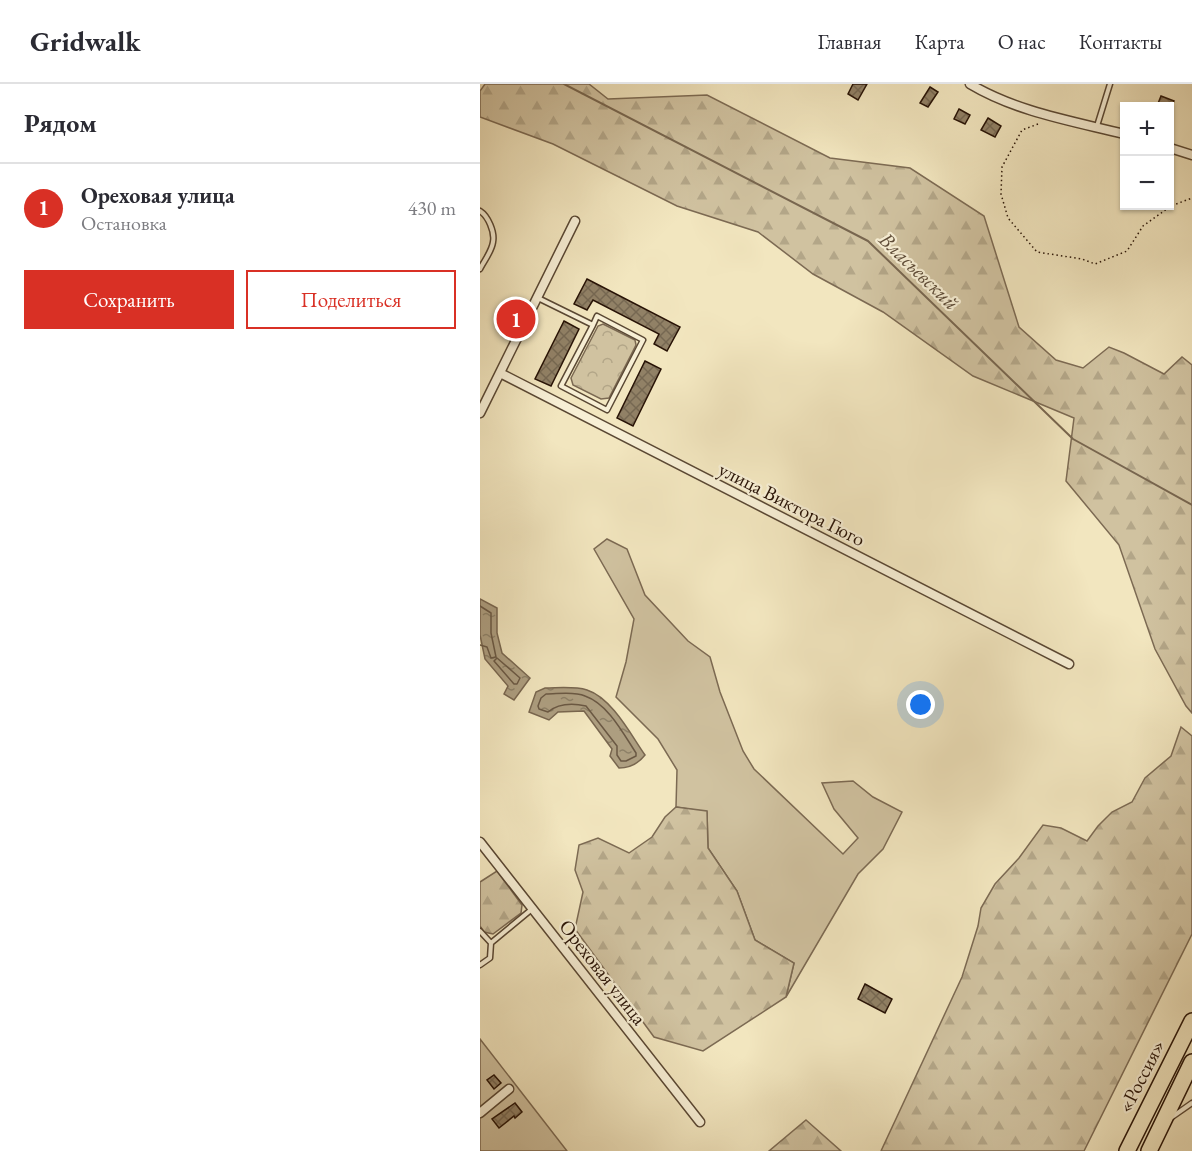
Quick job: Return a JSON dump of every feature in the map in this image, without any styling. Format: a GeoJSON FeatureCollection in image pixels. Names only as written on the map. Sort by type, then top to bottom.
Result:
{"type":"FeatureCollection","features":[{"type":"Feature","properties":{"kind":"highway","name":"«Россия»"},"geometry":{"type":"LineString","coordinates":[[1127,1151],[1192,1021]]}},
{"type":"Feature","properties":{"kind":"highway","name":"«Россия»"},"geometry":{"type":"LineString","coordinates":[[1149,1151],[1192,1062]]}},
{"type":"Feature","properties":{"kind":"street"},"geometry":{"type":"LineString","coordinates":[[970,84],[988,95],[1033,111],[1120,133]]}},
{"type":"Feature","properties":{"kind":"street"},"geometry":{"type":"LineString","coordinates":[[1174,149],[1192,155]]}},
{"type":"Feature","properties":{"kind":"street"},"geometry":{"type":"LineString","coordinates":[[480,413],[575,221]]}},
{"type":"Feature","properties":{"kind":"street","name":"улица Виктора Гюго"},"geometry":{"type":"LineString","coordinates":[[500,373],[1069,664]]}},
{"type":"Feature","properties":{"kind":"street","name":"Ореховая улица"},"geometry":{"type":"LineString","coordinates":[[482,848],[533,909],[700,1122]]}},
{"type":"Feature","properties":{"kind":"street"},"geometry":{"type":"LineString","coordinates":[[480,1113],[509,1089]]}},
{"type":"Feature","properties":{"kind":"lane"},"geometry":{"type":"LineString","coordinates":[[1097,127],[1110,84]]}},
{"type":"Feature","properties":{"kind":"lane"},"geometry":{"type":"LineString","coordinates":[[480,211],[483,212],[491,226],[494,241],[480,269]]}},
{"type":"Feature","properties":{"kind":"lane"},"geometry":{"type":"LineString","coordinates":[[538,298],[593,325]]}},
{"type":"Feature","properties":{"kind":"lane"},"geometry":{"type":"LineString","coordinates":[[597,316],[643,340],[607,410],[561,386],[593,325],[597,316]]}},
{"type":"Feature","properties":{"kind":"lane"},"geometry":{"type":"LineString","coordinates":[[491,943],[533,909]]}},
{"type":"Feature","properties":{"kind":"lane"},"geometry":{"type":"LineString","coordinates":[[480,931],[491,943],[490,958],[480,965]]}},
{"type":"Feature","properties":{"kind":"lane"},"geometry":{"type":"LineString","coordinates":[[1162,1125],[1192,1103]]}},
{"type":"Feature","properties":{"kind":"path"},"geometry":{"type":"LineString","coordinates":[[1038,124],[1022,130],[1000,175],[1001,194],[1008,218],[1037,252],[1082,259],[1095,264],[1127,251],[1143,226],[1171,206],[1192,198]]}},
{"type":"Feature","properties":{"kind":"green space"},"geometry":{"type":"Polygon","coordinates":[[[485,84],[589,84],[608,99],[707,95],[830,158],[910,168],[984,216],[1019,327],[1056,360],[1083,368],[1109,347],[1164,374],[1182,357],[1192,365],[1192,713],[1155,649],[1119,545],[1066,481],[1074,418],[973,376],[883,312],[813,274],[758,232],[677,206],[553,144],[480,117],[480,91],[485,84]]]}},
{"type":"Feature","properties":{"kind":"green space"},"geometry":{"type":"Polygon","coordinates":[[[603,324],[635,340],[636,345],[609,398],[601,399],[573,385],[571,378],[598,326],[603,324]]]}},
{"type":"Feature","properties":{"kind":"green space"},"geometry":{"type":"Polygon","coordinates":[[[607,539],[627,549],[645,595],[688,641],[710,657],[720,692],[743,751],[754,769],[843,854],[858,838],[834,809],[822,783],[853,781],[873,797],[902,812],[883,849],[858,874],[786,997],[794,963],[755,940],[737,891],[708,848],[707,812],[676,807],[677,770],[658,739],[616,697],[626,662],[634,619],[594,549],[607,539]]]}},
{"type":"Feature","properties":{"kind":"green space"},"geometry":{"type":"Polygon","coordinates":[[[1181,727],[1192,736],[1192,934],[1084,1151],[881,1151],[962,977],[978,926],[981,908],[995,884],[1019,858],[1043,825],[1061,828],[1087,841],[1112,812],[1132,802],[1145,778],[1171,756],[1181,727]]]}},
{"type":"Feature","properties":{"kind":"green space"},"geometry":{"type":"Polygon","coordinates":[[[676,807],[707,811],[708,848],[737,891],[755,940],[794,963],[786,997],[703,1051],[654,1037],[575,929],[583,892],[575,870],[579,845],[598,838],[629,853],[652,837],[665,817],[676,807]]]}},
{"type":"Feature","properties":{"kind":"green space"},"geometry":{"type":"Polygon","coordinates":[[[497,871],[522,905],[521,913],[493,934],[484,932],[480,926],[480,882],[497,871]]]}},
{"type":"Feature","properties":{"kind":"green space"},"geometry":{"type":"Polygon","coordinates":[[[480,1039],[567,1151],[480,1151],[480,1039]]]}},
{"type":"Feature","properties":{"kind":"green space"},"geometry":{"type":"Polygon","coordinates":[[[806,1120],[841,1151],[769,1151],[806,1120]]]}},
{"type":"Feature","properties":{"kind":"water"},"geometry":{"type":"Polygon","coordinates":[[[480,599],[497,608],[497,633],[502,653],[530,678],[514,700],[504,694],[508,686],[485,659],[480,635],[480,599]]]}},
{"type":"Feature","properties":{"kind":"water"},"geometry":{"type":"Polygon","coordinates":[[[545,688],[577,688],[596,694],[613,709],[645,755],[633,765],[619,768],[610,756],[612,749],[584,711],[558,712],[549,720],[529,712],[536,692],[545,688]]]}},
{"type":"Feature","properties":{"kind":"building"},"geometry":{"type":"Polygon","coordinates":[[[853,84],[867,84],[858,100],[848,94],[853,84]]]}},
{"type":"Feature","properties":{"kind":"building"},"geometry":{"type":"Polygon","coordinates":[[[930,87],[938,92],[928,107],[920,103],[930,87]]]}},
{"type":"Feature","properties":{"kind":"building"},"geometry":{"type":"Polygon","coordinates":[[[1161,96],[1174,101],[1174,102],[1159,102],[1161,96]]]}},
{"type":"Feature","properties":{"kind":"building"},"geometry":{"type":"Polygon","coordinates":[[[959,109],[970,115],[965,124],[954,119],[959,109]]]}},
{"type":"Feature","properties":{"kind":"building"},"geometry":{"type":"Polygon","coordinates":[[[988,118],[1001,126],[995,137],[981,130],[988,118]]]}},
{"type":"Feature","properties":{"kind":"building"},"geometry":{"type":"Polygon","coordinates":[[[587,279],[680,327],[667,351],[654,344],[659,334],[593,300],[587,310],[574,304],[587,279]]]}},
{"type":"Feature","properties":{"kind":"building"},"geometry":{"type":"Polygon","coordinates":[[[564,321],[579,329],[551,386],[535,379],[564,321]]]}},
{"type":"Feature","properties":{"kind":"building"},"geometry":{"type":"Polygon","coordinates":[[[645,361],[661,369],[633,426],[617,418],[645,361]]]}},
{"type":"Feature","properties":{"kind":"building"},"geometry":{"type":"Polygon","coordinates":[[[865,984],[892,999],[885,1013],[858,999],[865,984]]]}},
{"type":"Feature","properties":{"kind":"building"},"geometry":{"type":"Polygon","coordinates":[[[494,1075],[501,1083],[494,1089],[487,1080],[494,1075]]]}},
{"type":"Feature","properties":{"kind":"building"},"geometry":{"type":"Polygon","coordinates":[[[515,1103],[522,1112],[499,1128],[492,1119],[515,1103]]]}},
{"type":"Feature","properties":{"kind":"waterway","name":"Власьевский"},"geometry":{"type":"LineString","coordinates":[[564,84],[868,241],[1073,439],[1192,505]]}},
{"type":"Feature","properties":{"kind":"place","name":"Ореховая улица"},"geometry":{"type":"Point","coordinates":[516,319]}}]}
